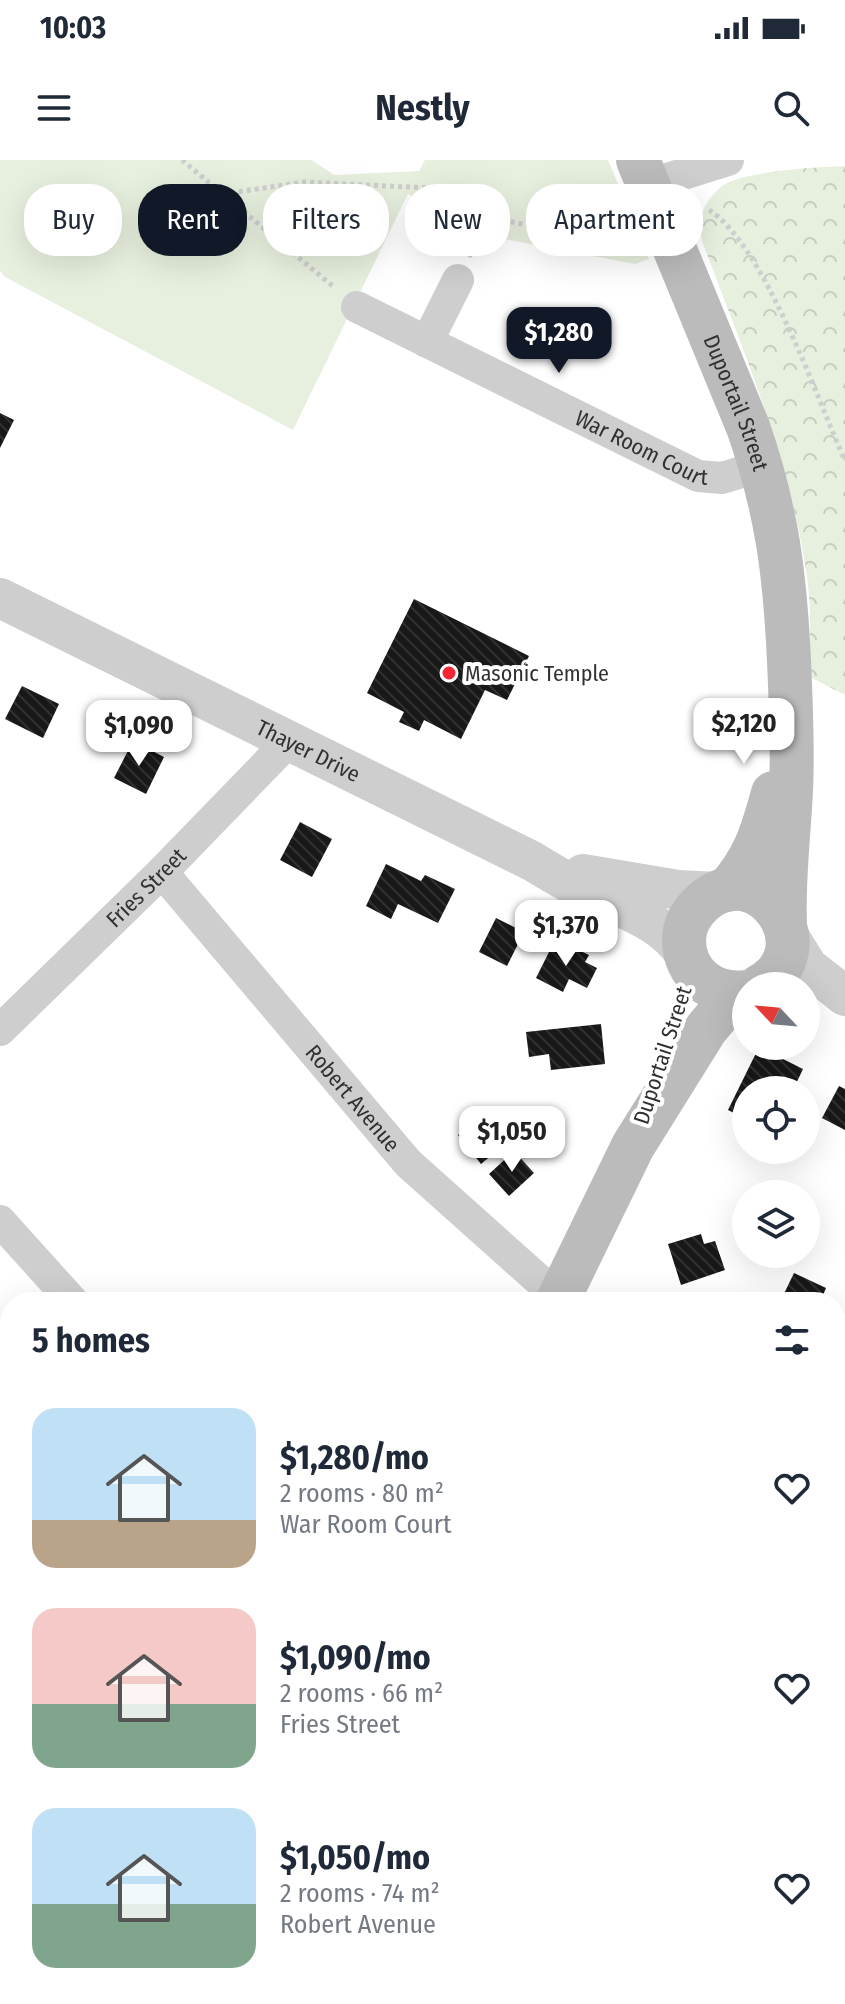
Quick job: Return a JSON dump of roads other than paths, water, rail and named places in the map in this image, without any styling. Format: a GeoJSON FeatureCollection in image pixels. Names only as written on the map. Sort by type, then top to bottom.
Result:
{"type":"FeatureCollection","features":[{"type":"Feature","properties":{"kind":"main road","name":"Duportail Street"},"geometry":{"type":"LineString","coordinates":[[643,172],[761,466],[773,512],[785,581],[789,656],[792,753],[784,895],[786,929]]}},
{"type":"Feature","properties":{"kind":"main road","name":"Duportail Street"},"geometry":{"type":"LineString","coordinates":[[722,891],[749,862],[764,825],[781,754],[789,656]]}},
{"type":"Feature","properties":{"kind":"main road"},"geometry":{"type":"LineString","coordinates":[[732,991],[720,991],[705,983],[687,960],[684,938],[687,922],[696,908],[722,891],[741,889],[771,903],[786,929],[787,951],[776,972]]}},
{"type":"Feature","properties":{"kind":"main road","name":"Duportail Street"},"geometry":{"type":"LineString","coordinates":[[566,1292],[633,1146],[675,1029],[687,960]]}},
{"type":"Feature","properties":{"kind":"main road","name":"Duportail Street"},"geometry":{"type":"LineString","coordinates":[[633,1146],[706,1029],[732,1003]]}},
{"type":"Feature","properties":{"kind":"street"},"geometry":{"type":"LineString","coordinates":[[643,172],[728,160]]}},
{"type":"Feature","properties":{"kind":"street"},"geometry":{"type":"LineString","coordinates":[[427,342],[458,280]]}},
{"type":"Feature","properties":{"kind":"street","name":"War Room Court"},"geometry":{"type":"LineString","coordinates":[[357,307],[698,476],[722,478],[761,466]]}},
{"type":"Feature","properties":{"kind":"street","name":"Thayer Drive"},"geometry":{"type":"LineString","coordinates":[[0,598],[658,926],[679,944],[687,960]]}},
{"type":"Feature","properties":{"kind":"street","name":"Fries Street"},"geometry":{"type":"LineString","coordinates":[[0,1030],[162,872],[289,741]]}},
{"type":"Feature","properties":{"kind":"street","name":"Thayer Drive"},"geometry":{"type":"LineString","coordinates":[[532,861],[654,886],[722,891]]}},
{"type":"Feature","properties":{"kind":"street","name":"Robert Avenue"},"geometry":{"type":"LineString","coordinates":[[162,872],[408,1163],[552,1292]]}},
{"type":"Feature","properties":{"kind":"street"},"geometry":{"type":"LineString","coordinates":[[786,929],[808,967],[845,996]]}},
{"type":"Feature","properties":{"kind":"street"},"geometry":{"type":"LineString","coordinates":[[820,1011],[845,1021]]}},
{"type":"Feature","properties":{"kind":"street"},"geometry":{"type":"LineString","coordinates":[[0,1221],[64,1292]]}},
{"type":"Feature","properties":{"kind":"place","name":"Masonic Temple"},"geometry":{"type":"Point","coordinates":[449,673]}}]}
